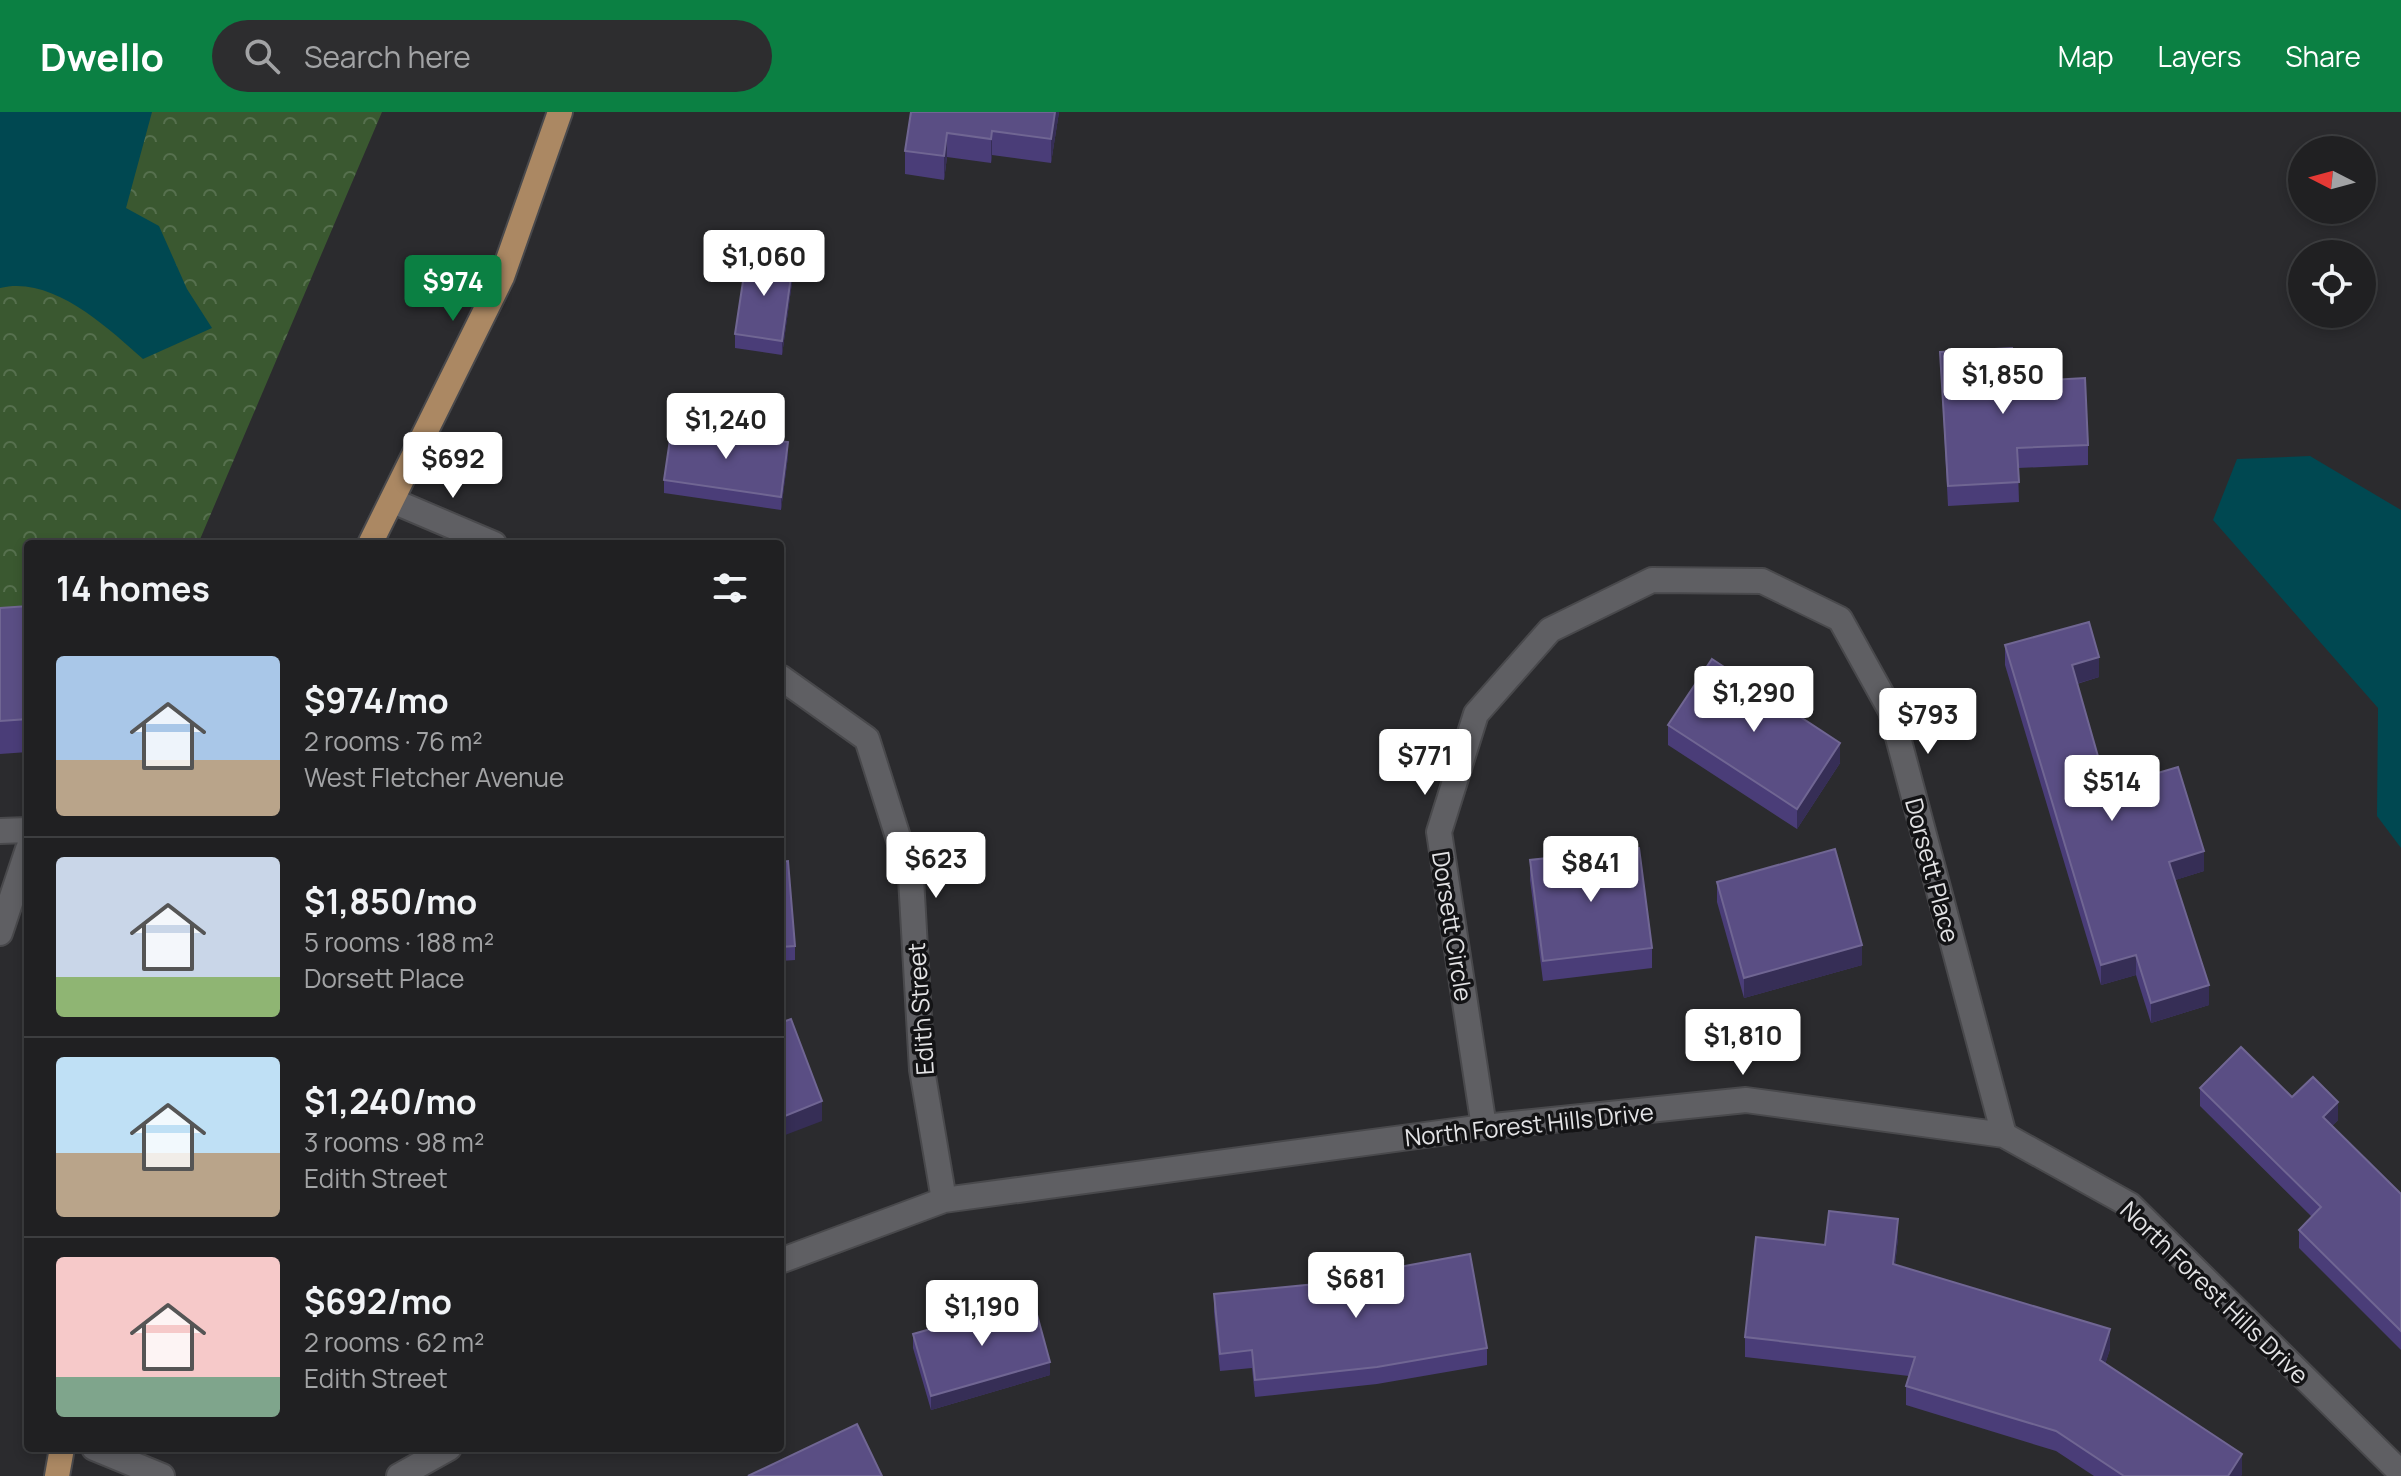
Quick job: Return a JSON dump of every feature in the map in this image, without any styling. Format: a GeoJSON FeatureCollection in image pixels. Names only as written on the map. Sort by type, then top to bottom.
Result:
{"type":"FeatureCollection","features":[{"type":"Feature","properties":{"kind":"main road"},"geometry":{"type":"LineString","coordinates":[[372,540],[502,277],[560,112]]}},
{"type":"Feature","properties":{"kind":"main road"},"geometry":{"type":"LineString","coordinates":[[57,1476],[61,1452]]}},
{"type":"Feature","properties":{"kind":"street"},"geometry":{"type":"LineString","coordinates":[[393,501],[485,540]]}},
{"type":"Feature","properties":{"kind":"street","name":"Dorsett Circle"},"geometry":{"type":"LineString","coordinates":[[1484,1127],[1439,832],[1476,714],[1550,630],[1652,580]]}},
{"type":"Feature","properties":{"kind":"street","name":"Dorsett Place"},"geometry":{"type":"LineString","coordinates":[[1652,580],[1762,581],[1840,619],[1891,711],[2004,1135]]}},
{"type":"Feature","properties":{"kind":"street","name":"Edith Street"},"geometry":{"type":"LineString","coordinates":[[784,680],[867,739],[911,878],[922,1070],[944,1200]]}},
{"type":"Feature","properties":{"kind":"street"},"geometry":{"type":"LineString","coordinates":[[0,831],[24,830]]}},
{"type":"Feature","properties":{"kind":"street"},"geometry":{"type":"LineString","coordinates":[[0,933],[24,861]]}},
{"type":"Feature","properties":{"kind":"street","name":"North Forest Hills Drive"},"geometry":{"type":"LineString","coordinates":[[784,1260],[944,1200],[1484,1127],[1746,1100],[2004,1135],[2130,1205],[2401,1473]]}},
{"type":"Feature","properties":{"kind":"street"},"geometry":{"type":"LineString","coordinates":[[104,1452],[162,1476]]}},
{"type":"Feature","properties":{"kind":"street"},"geometry":{"type":"LineString","coordinates":[[399,1476],[442,1452]]}},
{"type":"Feature","properties":{"kind":"green space"},"geometry":{"type":"Polygon","coordinates":[[[0,112],[382,112],[200,540],[24,540],[24,611],[0,614],[0,112]]]}},
{"type":"Feature","properties":{"kind":"water"},"geometry":{"type":"Polygon","coordinates":[[[0,112],[152,112],[126,208],[159,226],[187,289],[212,328],[143,359],[96,319],[59,296],[20,286],[0,288],[0,112]]]}},
{"type":"Feature","properties":{"kind":"water"},"geometry":{"type":"Polygon","coordinates":[[[2310,456],[2401,510],[2401,848],[2377,816],[2378,708],[2213,520],[2237,459],[2310,456]]]}},
{"type":"Feature","properties":{"kind":"building"},"geometry":{"type":"Polygon","coordinates":[[[911,112],[1055,112],[1051,139],[992,131],[991,139],[947,133],[944,156],[905,151],[911,112]]]}},
{"type":"Feature","properties":{"kind":"building"},"geometry":{"type":"Polygon","coordinates":[[[747,255],[793,262],[782,341],[735,334],[747,255]]]}},
{"type":"Feature","properties":{"kind":"building"},"geometry":{"type":"Polygon","coordinates":[[[2012,348],[2013,382],[2085,378],[2088,445],[2017,448],[2019,482],[1948,486],[1940,352],[2012,348]]]}},
{"type":"Feature","properties":{"kind":"building"},"geometry":{"type":"Polygon","coordinates":[[[672,426],[788,442],[781,497],[664,480],[672,426]]]}},
{"type":"Feature","properties":{"kind":"building"},"geometry":{"type":"Polygon","coordinates":[[[24,606],[24,719],[0,721],[0,608],[24,606]]]}},
{"type":"Feature","properties":{"kind":"building"},"geometry":{"type":"Polygon","coordinates":[[[2089,622],[2099,657],[2072,665],[2107,788],[2178,767],[2204,851],[2169,862],[2209,985],[2151,1003],[2136,955],[2101,965],[2005,645],[2089,622]]]}},
{"type":"Feature","properties":{"kind":"building"},"geometry":{"type":"Polygon","coordinates":[[[1712,659],[1840,743],[1797,809],[1668,725],[1712,659]]]}},
{"type":"Feature","properties":{"kind":"building"},"geometry":{"type":"Polygon","coordinates":[[[1639,848],[1652,948],[1543,961],[1530,860],[1639,848]]]}},
{"type":"Feature","properties":{"kind":"building"},"geometry":{"type":"Polygon","coordinates":[[[1835,849],[1862,945],[1744,978],[1717,882],[1835,849]]]}},
{"type":"Feature","properties":{"kind":"building"},"geometry":{"type":"Polygon","coordinates":[[[788,861],[795,946],[784,947],[784,862],[788,861]]]}},
{"type":"Feature","properties":{"kind":"building"},"geometry":{"type":"Polygon","coordinates":[[[791,1019],[822,1101],[784,1116],[784,1022],[791,1019]]]}},
{"type":"Feature","properties":{"kind":"building"},"geometry":{"type":"Polygon","coordinates":[[[2241,1047],[2292,1097],[2313,1077],[2338,1102],[2323,1117],[2401,1194],[2401,1331],[2299,1230],[2321,1207],[2200,1088],[2241,1047]]]}},
{"type":"Feature","properties":{"kind":"building"},"geometry":{"type":"Polygon","coordinates":[[[1829,1211],[1898,1219],[1893,1264],[2110,1329],[2100,1360],[2242,1454],[2228,1476],[2124,1476],[2056,1431],[1906,1386],[1915,1357],[1745,1337],[1756,1237],[1825,1245],[1829,1211]]]}},
{"type":"Feature","properties":{"kind":"building"},"geometry":{"type":"Polygon","coordinates":[[[1470,1254],[1487,1348],[1377,1367],[1255,1380],[1252,1350],[1220,1354],[1214,1294],[1357,1280],[1356,1275],[1470,1254]]]}},
{"type":"Feature","properties":{"kind":"building"},"geometry":{"type":"Polygon","coordinates":[[[1033,1300],[1050,1362],[931,1396],[913,1334],[1033,1300]]]}},
{"type":"Feature","properties":{"kind":"building"},"geometry":{"type":"Polygon","coordinates":[[[857,1424],[882,1476],[748,1476],[857,1424]]]}}]}
